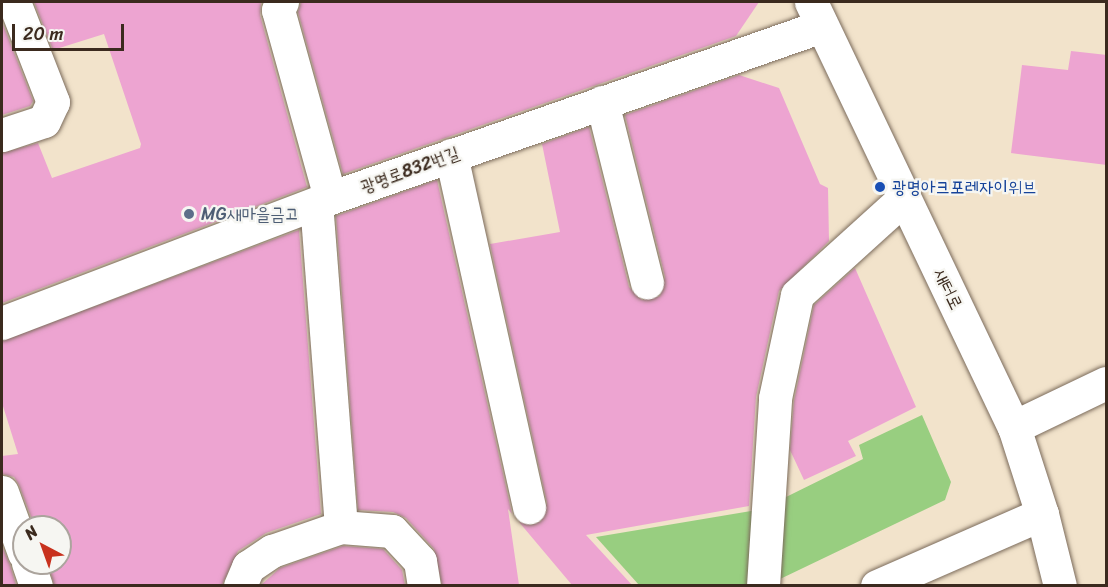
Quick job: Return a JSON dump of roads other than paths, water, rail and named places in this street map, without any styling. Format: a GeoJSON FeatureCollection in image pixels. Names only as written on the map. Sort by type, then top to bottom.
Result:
{"type":"FeatureCollection","features":[{"type":"Feature","properties":{"kind":"street"},"geometry":{"type":"LineString","coordinates":[[2,135],[44,121],[53,102],[14,2]]}},
{"type":"Feature","properties":{"kind":"street"},"geometry":{"type":"LineString","coordinates":[[282,2],[278,10],[323,201],[341,527]]}},
{"type":"Feature","properties":{"kind":"street","name":"광명로832번길"},"geometry":{"type":"LineString","coordinates":[[2,323],[323,201],[602,102],[816,14]]}},
{"type":"Feature","properties":{"kind":"street","name":"새터로"},"geometry":{"type":"LineString","coordinates":[[816,14],[1014,427],[1042,514],[1060,585]]}},
{"type":"Feature","properties":{"kind":"street"},"geometry":{"type":"LineString","coordinates":[[602,102],[647,282]]}},
{"type":"Feature","properties":{"kind":"street"},"geometry":{"type":"LineString","coordinates":[[451,155],[529,507]]}},
{"type":"Feature","properties":{"kind":"street"},"geometry":{"type":"LineString","coordinates":[[763,585],[775,398],[797,295],[904,198]]}},
{"type":"Feature","properties":{"kind":"street"},"geometry":{"type":"LineString","coordinates":[[1014,427],[1107,383]]}},
{"type":"Feature","properties":{"kind":"street"},"geometry":{"type":"LineString","coordinates":[[2,492],[12,520]]}},
{"type":"Feature","properties":{"kind":"street"},"geometry":{"type":"LineString","coordinates":[[877,585],[1042,514]]}},
{"type":"Feature","properties":{"kind":"street"},"geometry":{"type":"LineString","coordinates":[[240,585],[248,567],[272,551],[341,527],[392,531],[420,561],[424,585]]}},
{"type":"Feature","properties":{"kind":"place","name":"광명아크포레자이위브"},"geometry":{"type":"Point","coordinates":[880,187]}},
{"type":"Feature","properties":{"kind":"place","name":"MG새마을금고"},"geometry":{"type":"Point","coordinates":[189,214]}}]}
